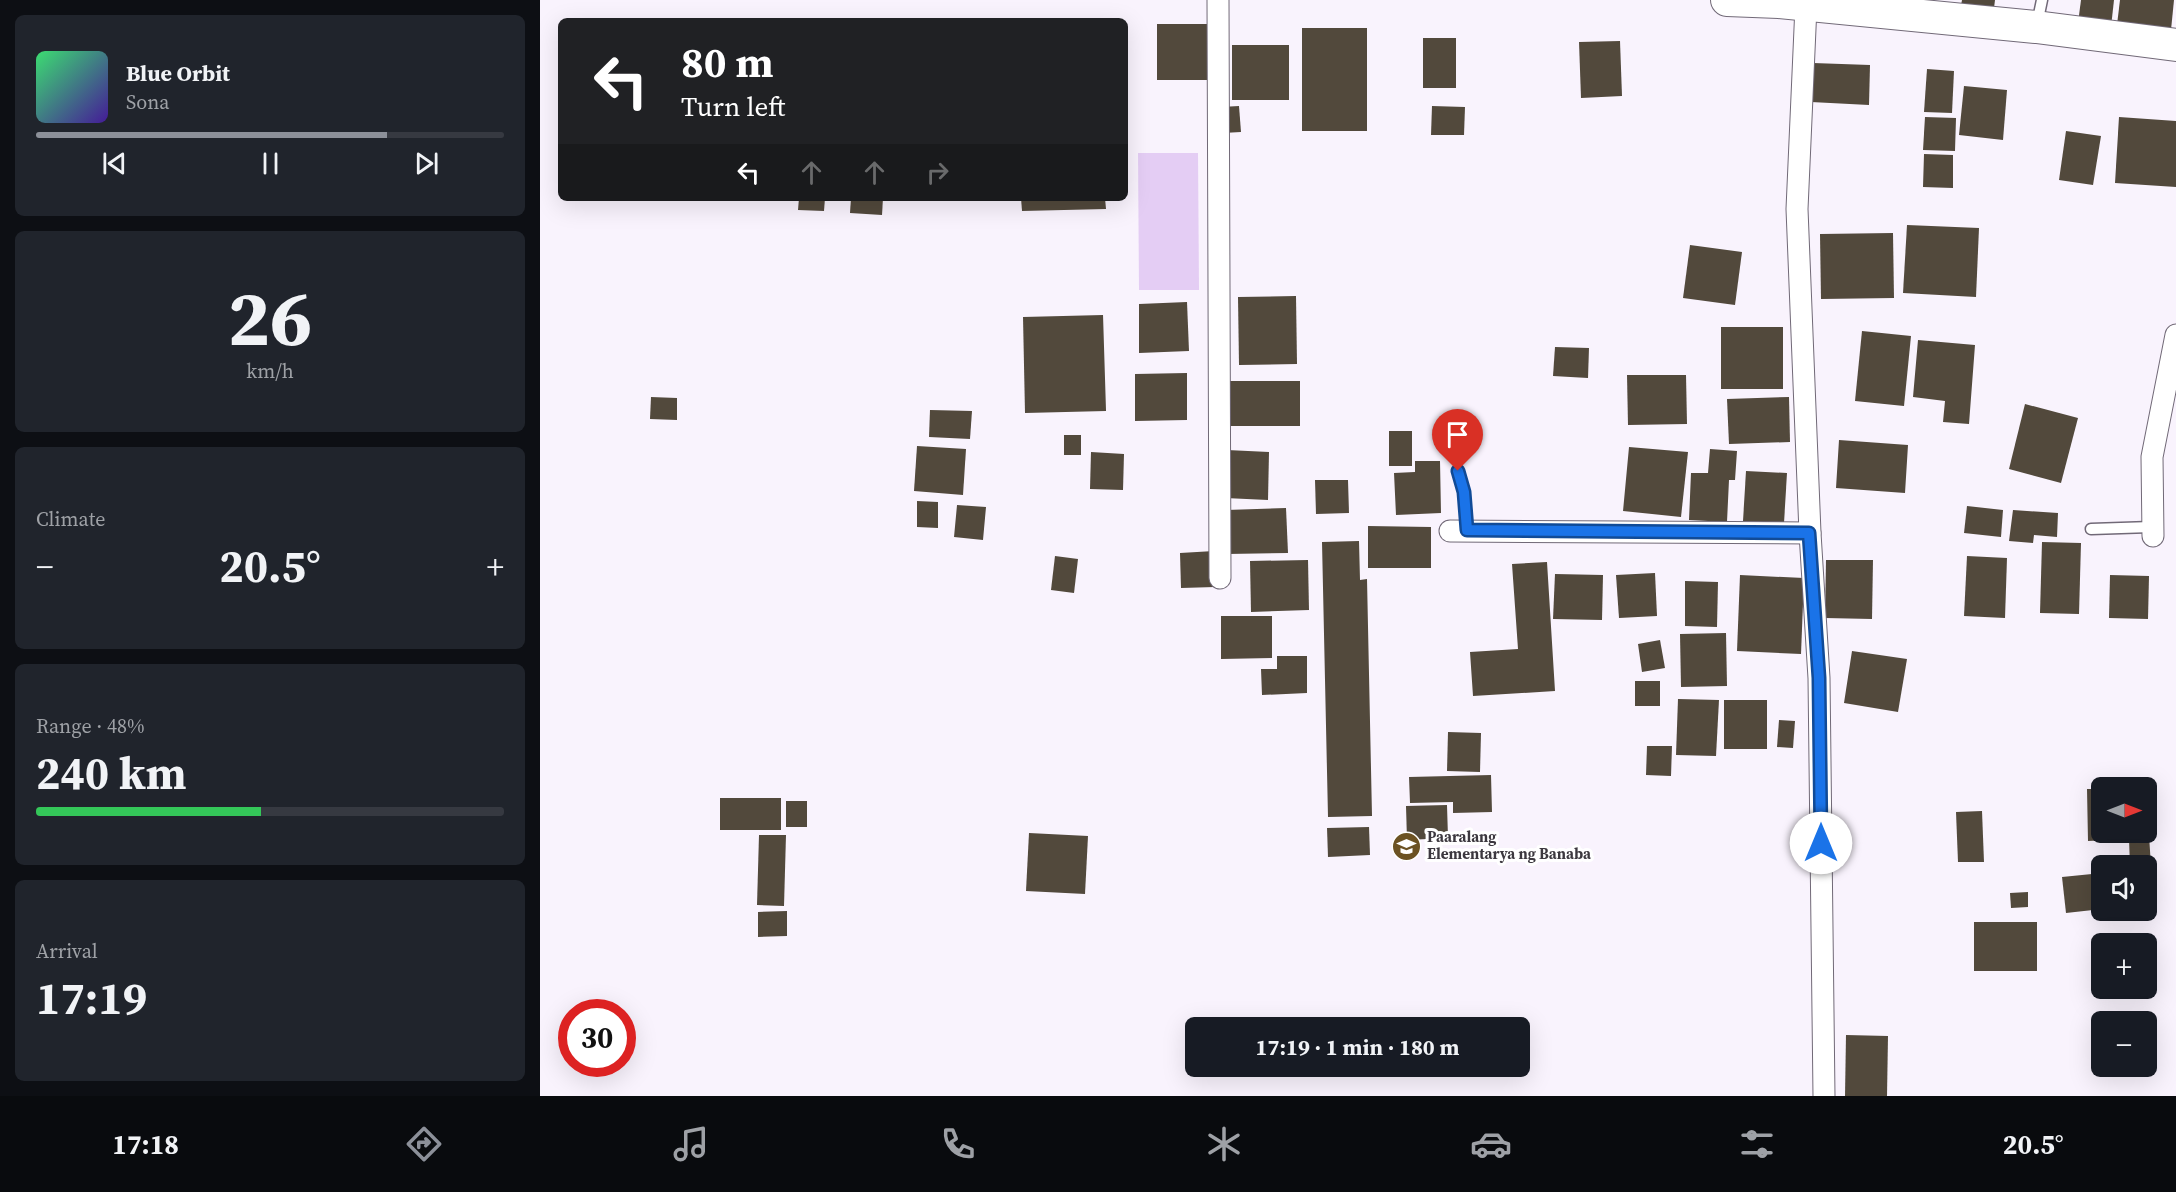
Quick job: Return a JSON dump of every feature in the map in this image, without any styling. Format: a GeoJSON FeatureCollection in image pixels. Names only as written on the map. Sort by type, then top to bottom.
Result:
{"type":"FeatureCollection","features":[{"type":"Feature","properties":{"kind":"street"},"geometry":{"type":"LineString","coordinates":[[1218,0],[1220,578]]}},
{"type":"Feature","properties":{"kind":"street"},"geometry":{"type":"LineString","coordinates":[[1727,0],[2039,13],[2176,45]]}},
{"type":"Feature","properties":{"kind":"street"},"geometry":{"type":"LineString","coordinates":[[1788,3],[1809,533],[1819,678],[1824,1096]]}},
{"type":"Feature","properties":{"kind":"street"},"geometry":{"type":"LineString","coordinates":[[2152,532],[2152,457],[2176,335]]}},
{"type":"Feature","properties":{"kind":"street"},"geometry":{"type":"LineString","coordinates":[[1459,531],[1809,533]]}},
{"type":"Feature","properties":{"kind":"lane"},"geometry":{"type":"LineString","coordinates":[[1458,471],[1464,492],[1459,531]]}},
{"type":"Feature","properties":{"kind":"lane"},"geometry":{"type":"LineString","coordinates":[[2091,529],[2152,532]]}},
{"type":"Feature","properties":{"kind":"shaded area"},"geometry":{"type":"Polygon","coordinates":[[[1138,153],[1198,153],[1199,290],[1139,290],[1138,153]]]}},
{"type":"Feature","properties":{"kind":"building"},"geometry":{"type":"Polygon","coordinates":[[[1962,0],[1995,0],[1994,8],[1961,5],[1962,0]]]}},
{"type":"Feature","properties":{"kind":"building"},"geometry":{"type":"Polygon","coordinates":[[[2081,0],[2114,0],[2111,27],[2078,23],[2081,0]]]}},
{"type":"Feature","properties":{"kind":"building"},"geometry":{"type":"Polygon","coordinates":[[[2120,0],[2174,0],[2170,40],[2116,33],[2120,0]]]}},
{"type":"Feature","properties":{"kind":"building"},"geometry":{"type":"Polygon","coordinates":[[[1157,24],[1207,24],[1207,80],[1157,80],[1157,24]]]}},
{"type":"Feature","properties":{"kind":"building"},"geometry":{"type":"Polygon","coordinates":[[[1302,28],[1367,28],[1367,131],[1302,131],[1302,28]]]}},
{"type":"Feature","properties":{"kind":"building"},"geometry":{"type":"Polygon","coordinates":[[[1423,38],[1456,38],[1456,88],[1423,88],[1423,38]]]}},
{"type":"Feature","properties":{"kind":"building"},"geometry":{"type":"Polygon","coordinates":[[[1620,41],[1622,96],[1581,98],[1579,42],[1620,41]]]}},
{"type":"Feature","properties":{"kind":"building"},"geometry":{"type":"Polygon","coordinates":[[[1232,45],[1289,45],[1289,100],[1232,100],[1232,45]]]}},
{"type":"Feature","properties":{"kind":"building"},"geometry":{"type":"Polygon","coordinates":[[[1813,63],[1870,65],[1869,105],[1811,102],[1813,63]]]}},
{"type":"Feature","properties":{"kind":"building"},"geometry":{"type":"Polygon","coordinates":[[[1927,69],[1954,71],[1952,113],[1924,112],[1927,69]]]}},
{"type":"Feature","properties":{"kind":"building"},"geometry":{"type":"Polygon","coordinates":[[[1964,86],[2007,90],[2003,140],[1959,135],[1964,86]]]}},
{"type":"Feature","properties":{"kind":"building"},"geometry":{"type":"Polygon","coordinates":[[[1239,106],[1241,132],[1223,133],[1221,107],[1239,106]]]}},
{"type":"Feature","properties":{"kind":"building"},"geometry":{"type":"Polygon","coordinates":[[[1432,106],[1465,107],[1464,135],[1431,135],[1432,106]]]}},
{"type":"Feature","properties":{"kind":"building"},"geometry":{"type":"Polygon","coordinates":[[[1925,117],[1956,118],[1955,151],[1923,150],[1925,117]]]}},
{"type":"Feature","properties":{"kind":"building"},"geometry":{"type":"Polygon","coordinates":[[[2119,117],[2176,121],[2176,187],[2115,183],[2119,117]]]}},
{"type":"Feature","properties":{"kind":"building"},"geometry":{"type":"Polygon","coordinates":[[[2066,131],[2101,136],[2093,185],[2059,180],[2066,131]]]}},
{"type":"Feature","properties":{"kind":"building"},"geometry":{"type":"Polygon","coordinates":[[[1924,154],[1953,155],[1953,188],[1923,187],[1924,154]]]}},
{"type":"Feature","properties":{"kind":"building"},"geometry":{"type":"Polygon","coordinates":[[[799,201],[825,201],[824,211],[798,210],[799,201]]]}},
{"type":"Feature","properties":{"kind":"building"},"geometry":{"type":"Polygon","coordinates":[[[851,201],[883,201],[882,215],[850,213],[851,201]]]}},
{"type":"Feature","properties":{"kind":"building"},"geometry":{"type":"Polygon","coordinates":[[[1021,201],[1105,201],[1106,209],[1022,211],[1021,201]]]}},
{"type":"Feature","properties":{"kind":"building"},"geometry":{"type":"Polygon","coordinates":[[[1907,225],[1979,228],[1976,297],[1903,293],[1907,225]]]}},
{"type":"Feature","properties":{"kind":"building"},"geometry":{"type":"Polygon","coordinates":[[[1893,233],[1894,298],[1821,299],[1820,234],[1893,233]]]}},
{"type":"Feature","properties":{"kind":"building"},"geometry":{"type":"Polygon","coordinates":[[[1690,245],[1742,252],[1735,305],[1683,298],[1690,245]]]}},
{"type":"Feature","properties":{"kind":"building"},"geometry":{"type":"Polygon","coordinates":[[[1296,296],[1297,364],[1239,365],[1238,297],[1296,296]]]}},
{"type":"Feature","properties":{"kind":"building"},"geometry":{"type":"Polygon","coordinates":[[[1187,302],[1189,351],[1139,353],[1139,304],[1187,302]]]}},
{"type":"Feature","properties":{"kind":"building"},"geometry":{"type":"Polygon","coordinates":[[[1103,315],[1106,411],[1025,413],[1023,317],[1103,315]]]}},
{"type":"Feature","properties":{"kind":"building"},"geometry":{"type":"Polygon","coordinates":[[[1721,327],[1783,327],[1783,389],[1721,389],[1721,327]]]}},
{"type":"Feature","properties":{"kind":"building"},"geometry":{"type":"Polygon","coordinates":[[[1862,331],[1911,336],[1904,406],[1855,401],[1862,331]]]}},
{"type":"Feature","properties":{"kind":"building"},"geometry":{"type":"Polygon","coordinates":[[[1918,340],[1975,345],[1969,424],[1943,422],[1945,401],[1913,397],[1918,340]]]}},
{"type":"Feature","properties":{"kind":"building"},"geometry":{"type":"Polygon","coordinates":[[[1555,347],[1589,348],[1588,378],[1553,376],[1555,347]]]}},
{"type":"Feature","properties":{"kind":"building"},"geometry":{"type":"Polygon","coordinates":[[[1187,373],[1187,420],[1135,421],[1135,374],[1187,373]]]}},
{"type":"Feature","properties":{"kind":"building"},"geometry":{"type":"Polygon","coordinates":[[[1627,375],[1686,375],[1687,424],[1628,425],[1627,375]]]}},
{"type":"Feature","properties":{"kind":"building"},"geometry":{"type":"Polygon","coordinates":[[[1229,381],[1300,381],[1300,426],[1229,426],[1229,381]]]}},
{"type":"Feature","properties":{"kind":"building"},"geometry":{"type":"Polygon","coordinates":[[[651,397],[677,398],[677,420],[650,419],[651,397]]]}},
{"type":"Feature","properties":{"kind":"building"},"geometry":{"type":"Polygon","coordinates":[[[1789,397],[1790,442],[1729,444],[1727,399],[1789,397]]]}},
{"type":"Feature","properties":{"kind":"building"},"geometry":{"type":"Polygon","coordinates":[[[2025,404],[2078,418],[2061,483],[2009,469],[2025,404]]]}},
{"type":"Feature","properties":{"kind":"building"},"geometry":{"type":"Polygon","coordinates":[[[930,410],[972,411],[970,439],[929,437],[930,410]]]}},
{"type":"Feature","properties":{"kind":"building"},"geometry":{"type":"Polygon","coordinates":[[[1389,431],[1412,431],[1412,466],[1389,466],[1389,431]]]}},
{"type":"Feature","properties":{"kind":"building"},"geometry":{"type":"Polygon","coordinates":[[[1064,435],[1081,435],[1081,455],[1064,455],[1064,435]]]}},
{"type":"Feature","properties":{"kind":"building"},"geometry":{"type":"Polygon","coordinates":[[[1839,440],[1908,445],[1905,493],[1836,488],[1839,440]]]}},
{"type":"Feature","properties":{"kind":"building"},"geometry":{"type":"Polygon","coordinates":[[[917,446],[966,449],[963,495],[914,491],[917,446]]]}},
{"type":"Feature","properties":{"kind":"building"},"geometry":{"type":"Polygon","coordinates":[[[1629,447],[1688,452],[1681,517],[1623,511],[1629,447]]]}},
{"type":"Feature","properties":{"kind":"building"},"geometry":{"type":"Polygon","coordinates":[[[1710,449],[1737,451],[1735,480],[1729,480],[1727,522],[1689,520],[1691,473],[1708,473],[1710,449]]]}},
{"type":"Feature","properties":{"kind":"building"},"geometry":{"type":"Polygon","coordinates":[[[1227,450],[1269,452],[1268,500],[1225,498],[1227,450]]]}},
{"type":"Feature","properties":{"kind":"building"},"geometry":{"type":"Polygon","coordinates":[[[1091,452],[1124,454],[1123,490],[1090,489],[1091,452]]]}},
{"type":"Feature","properties":{"kind":"building"},"geometry":{"type":"Polygon","coordinates":[[[1415,461],[1440,461],[1441,513],[1396,515],[1394,473],[1415,472],[1415,461]]]}},
{"type":"Feature","properties":{"kind":"building"},"geometry":{"type":"Polygon","coordinates":[[[1746,471],[1787,473],[1784,523],[1743,521],[1746,471]]]}},
{"type":"Feature","properties":{"kind":"building"},"geometry":{"type":"Polygon","coordinates":[[[1315,480],[1348,480],[1349,513],[1316,514],[1315,480]]]}},
{"type":"Feature","properties":{"kind":"building"},"geometry":{"type":"Polygon","coordinates":[[[917,501],[938,502],[938,528],[917,527],[917,501]]]}},
{"type":"Feature","properties":{"kind":"building"},"geometry":{"type":"Polygon","coordinates":[[[957,505],[986,507],[983,540],[954,537],[957,505]]]}},
{"type":"Feature","properties":{"kind":"building"},"geometry":{"type":"Polygon","coordinates":[[[1967,506],[2003,510],[2001,537],[1964,533],[1967,506]]]}},
{"type":"Feature","properties":{"kind":"building"},"geometry":{"type":"Polygon","coordinates":[[[1286,508],[1288,553],[1227,554],[1226,510],[1286,508]]]}},
{"type":"Feature","properties":{"kind":"building"},"geometry":{"type":"Polygon","coordinates":[[[2013,510],[2058,513],[2057,537],[2034,535],[2033,543],[2009,541],[2013,510]]]}},
{"type":"Feature","properties":{"kind":"building"},"geometry":{"type":"Polygon","coordinates":[[[1368,526],[1431,527],[1431,568],[1368,568],[1368,526]]]}},
{"type":"Feature","properties":{"kind":"building"},"geometry":{"type":"Polygon","coordinates":[[[1359,541],[1360,580],[1367,579],[1372,816],[1328,817],[1322,542],[1359,541]]]}},
{"type":"Feature","properties":{"kind":"building"},"geometry":{"type":"Polygon","coordinates":[[[2042,542],[2081,543],[2079,614],[2040,613],[2042,542]]]}},
{"type":"Feature","properties":{"kind":"building"},"geometry":{"type":"Polygon","coordinates":[[[1214,551],[1215,587],[1181,588],[1180,553],[1214,551]]]}},
{"type":"Feature","properties":{"kind":"building"},"geometry":{"type":"Polygon","coordinates":[[[1055,556],[1078,559],[1074,593],[1051,590],[1055,556]]]}},
{"type":"Feature","properties":{"kind":"building"},"geometry":{"type":"Polygon","coordinates":[[[1967,556],[2007,558],[2005,618],[1964,616],[1967,556]]]}},
{"type":"Feature","properties":{"kind":"building"},"geometry":{"type":"Polygon","coordinates":[[[1308,560],[1309,610],[1251,612],[1250,561],[1308,560]]]}},
{"type":"Feature","properties":{"kind":"building"},"geometry":{"type":"Polygon","coordinates":[[[1826,560],[1873,560],[1872,619],[1825,618],[1826,560]]]}},
{"type":"Feature","properties":{"kind":"building"},"geometry":{"type":"Polygon","coordinates":[[[1547,562],[1555,691],[1473,696],[1470,652],[1518,649],[1512,564],[1547,562]]]}},
{"type":"Feature","properties":{"kind":"building"},"geometry":{"type":"Polygon","coordinates":[[[1655,573],[1657,616],[1619,618],[1616,575],[1655,573]]]}},
{"type":"Feature","properties":{"kind":"building"},"geometry":{"type":"Polygon","coordinates":[[[1555,574],[1603,575],[1602,620],[1553,619],[1555,574]]]}},
{"type":"Feature","properties":{"kind":"building"},"geometry":{"type":"Polygon","coordinates":[[[1740,575],[1804,578],[1801,654],[1737,651],[1740,575]]]}},
{"type":"Feature","properties":{"kind":"building"},"geometry":{"type":"Polygon","coordinates":[[[2110,575],[2149,576],[2148,619],[2109,618],[2110,575]]]}},
{"type":"Feature","properties":{"kind":"building"},"geometry":{"type":"Polygon","coordinates":[[[1685,581],[1718,582],[1717,627],[1685,626],[1685,581]]]}},
{"type":"Feature","properties":{"kind":"building"},"geometry":{"type":"Polygon","coordinates":[[[1221,616],[1272,616],[1272,658],[1221,659],[1221,616]]]}},
{"type":"Feature","properties":{"kind":"building"},"geometry":{"type":"Polygon","coordinates":[[[1726,633],[1727,686],[1681,687],[1680,634],[1726,633]]]}},
{"type":"Feature","properties":{"kind":"building"},"geometry":{"type":"Polygon","coordinates":[[[1660,640],[1665,668],[1642,672],[1638,644],[1660,640]]]}},
{"type":"Feature","properties":{"kind":"building"},"geometry":{"type":"Polygon","coordinates":[[[1852,651],[1907,659],[1898,712],[1844,703],[1852,651]]]}},
{"type":"Feature","properties":{"kind":"building"},"geometry":{"type":"Polygon","coordinates":[[[1277,656],[1307,656],[1307,693],[1262,695],[1261,669],[1277,669],[1277,656]]]}},
{"type":"Feature","properties":{"kind":"building"},"geometry":{"type":"Polygon","coordinates":[[[1635,681],[1660,681],[1660,706],[1635,706],[1635,681]]]}},
{"type":"Feature","properties":{"kind":"building"},"geometry":{"type":"Polygon","coordinates":[[[1678,699],[1719,700],[1716,756],[1676,755],[1678,699]]]}},
{"type":"Feature","properties":{"kind":"building"},"geometry":{"type":"Polygon","coordinates":[[[1724,700],[1767,700],[1767,749],[1724,749],[1724,700]]]}},
{"type":"Feature","properties":{"kind":"building"},"geometry":{"type":"Polygon","coordinates":[[[1779,720],[1795,721],[1793,748],[1777,747],[1779,720]]]}},
{"type":"Feature","properties":{"kind":"building"},"geometry":{"type":"Polygon","coordinates":[[[1448,732],[1481,733],[1480,772],[1447,771],[1448,732]]]}},
{"type":"Feature","properties":{"kind":"building"},"geometry":{"type":"Polygon","coordinates":[[[1647,746],[1672,746],[1671,776],[1646,775],[1647,746]]]}},
{"type":"Feature","properties":{"kind":"building"},"geometry":{"type":"Polygon","coordinates":[[[1491,775],[1492,812],[1453,813],[1453,802],[1410,803],[1409,777],[1491,775]]]}},
{"type":"Feature","properties":{"kind":"building"},"geometry":{"type":"Polygon","coordinates":[[[2087,789],[2091,789],[2091,841],[2088,841],[2087,789]]]}},
{"type":"Feature","properties":{"kind":"building"},"geometry":{"type":"Polygon","coordinates":[[[720,798],[781,798],[781,830],[720,830],[720,798]]]}},
{"type":"Feature","properties":{"kind":"building"},"geometry":{"type":"Polygon","coordinates":[[[786,801],[807,801],[807,827],[786,827],[786,801]]]}},
{"type":"Feature","properties":{"kind":"building"},"geometry":{"type":"Polygon","coordinates":[[[1447,805],[1448,838],[1407,840],[1406,806],[1447,805]]]}},
{"type":"Feature","properties":{"kind":"building"},"geometry":{"type":"Polygon","coordinates":[[[1982,811],[1984,862],[1958,862],[1956,812],[1982,811]]]}},
{"type":"Feature","properties":{"kind":"building"},"geometry":{"type":"Polygon","coordinates":[[[1369,827],[1370,855],[1328,857],[1327,828],[1369,827]]]}},
{"type":"Feature","properties":{"kind":"building"},"geometry":{"type":"Polygon","coordinates":[[[1029,833],[1088,836],[1085,894],[1026,891],[1029,833]]]}},
{"type":"Feature","properties":{"kind":"building"},"geometry":{"type":"Polygon","coordinates":[[[759,835],[786,835],[784,906],[757,905],[759,835]]]}},
{"type":"Feature","properties":{"kind":"building"},"geometry":{"type":"Polygon","coordinates":[[[2129,843],[2150,843],[2150,855],[2130,855],[2129,843]]]}},
{"type":"Feature","properties":{"kind":"building"},"geometry":{"type":"Polygon","coordinates":[[[2091,874],[2091,910],[2066,913],[2062,877],[2091,874]]]}},
{"type":"Feature","properties":{"kind":"building"},"geometry":{"type":"Polygon","coordinates":[[[2028,892],[2028,907],[2011,908],[2010,893],[2028,892]]]}},
{"type":"Feature","properties":{"kind":"building"},"geometry":{"type":"Polygon","coordinates":[[[787,911],[787,936],[758,937],[758,912],[787,911]]]}},
{"type":"Feature","properties":{"kind":"building"},"geometry":{"type":"Polygon","coordinates":[[[1974,922],[2037,922],[2037,971],[1974,971],[1974,922]]]}},
{"type":"Feature","properties":{"kind":"building"},"geometry":{"type":"Polygon","coordinates":[[[1846,1035],[1888,1036],[1887,1096],[1845,1096],[1846,1035]]]}},
{"type":"Feature","properties":{"kind":"place","name":"Paaralang Elementarya ng Banaba"},"geometry":{"type":"Point","coordinates":[1406,846]}},
{"type":"Feature","properties":{"kind":"route"},"geometry":{"type":"LineString","coordinates":[[1458,471],[1467,510],[1467,530],[1809,533],[1819,678],[1821,843]]}}]}
